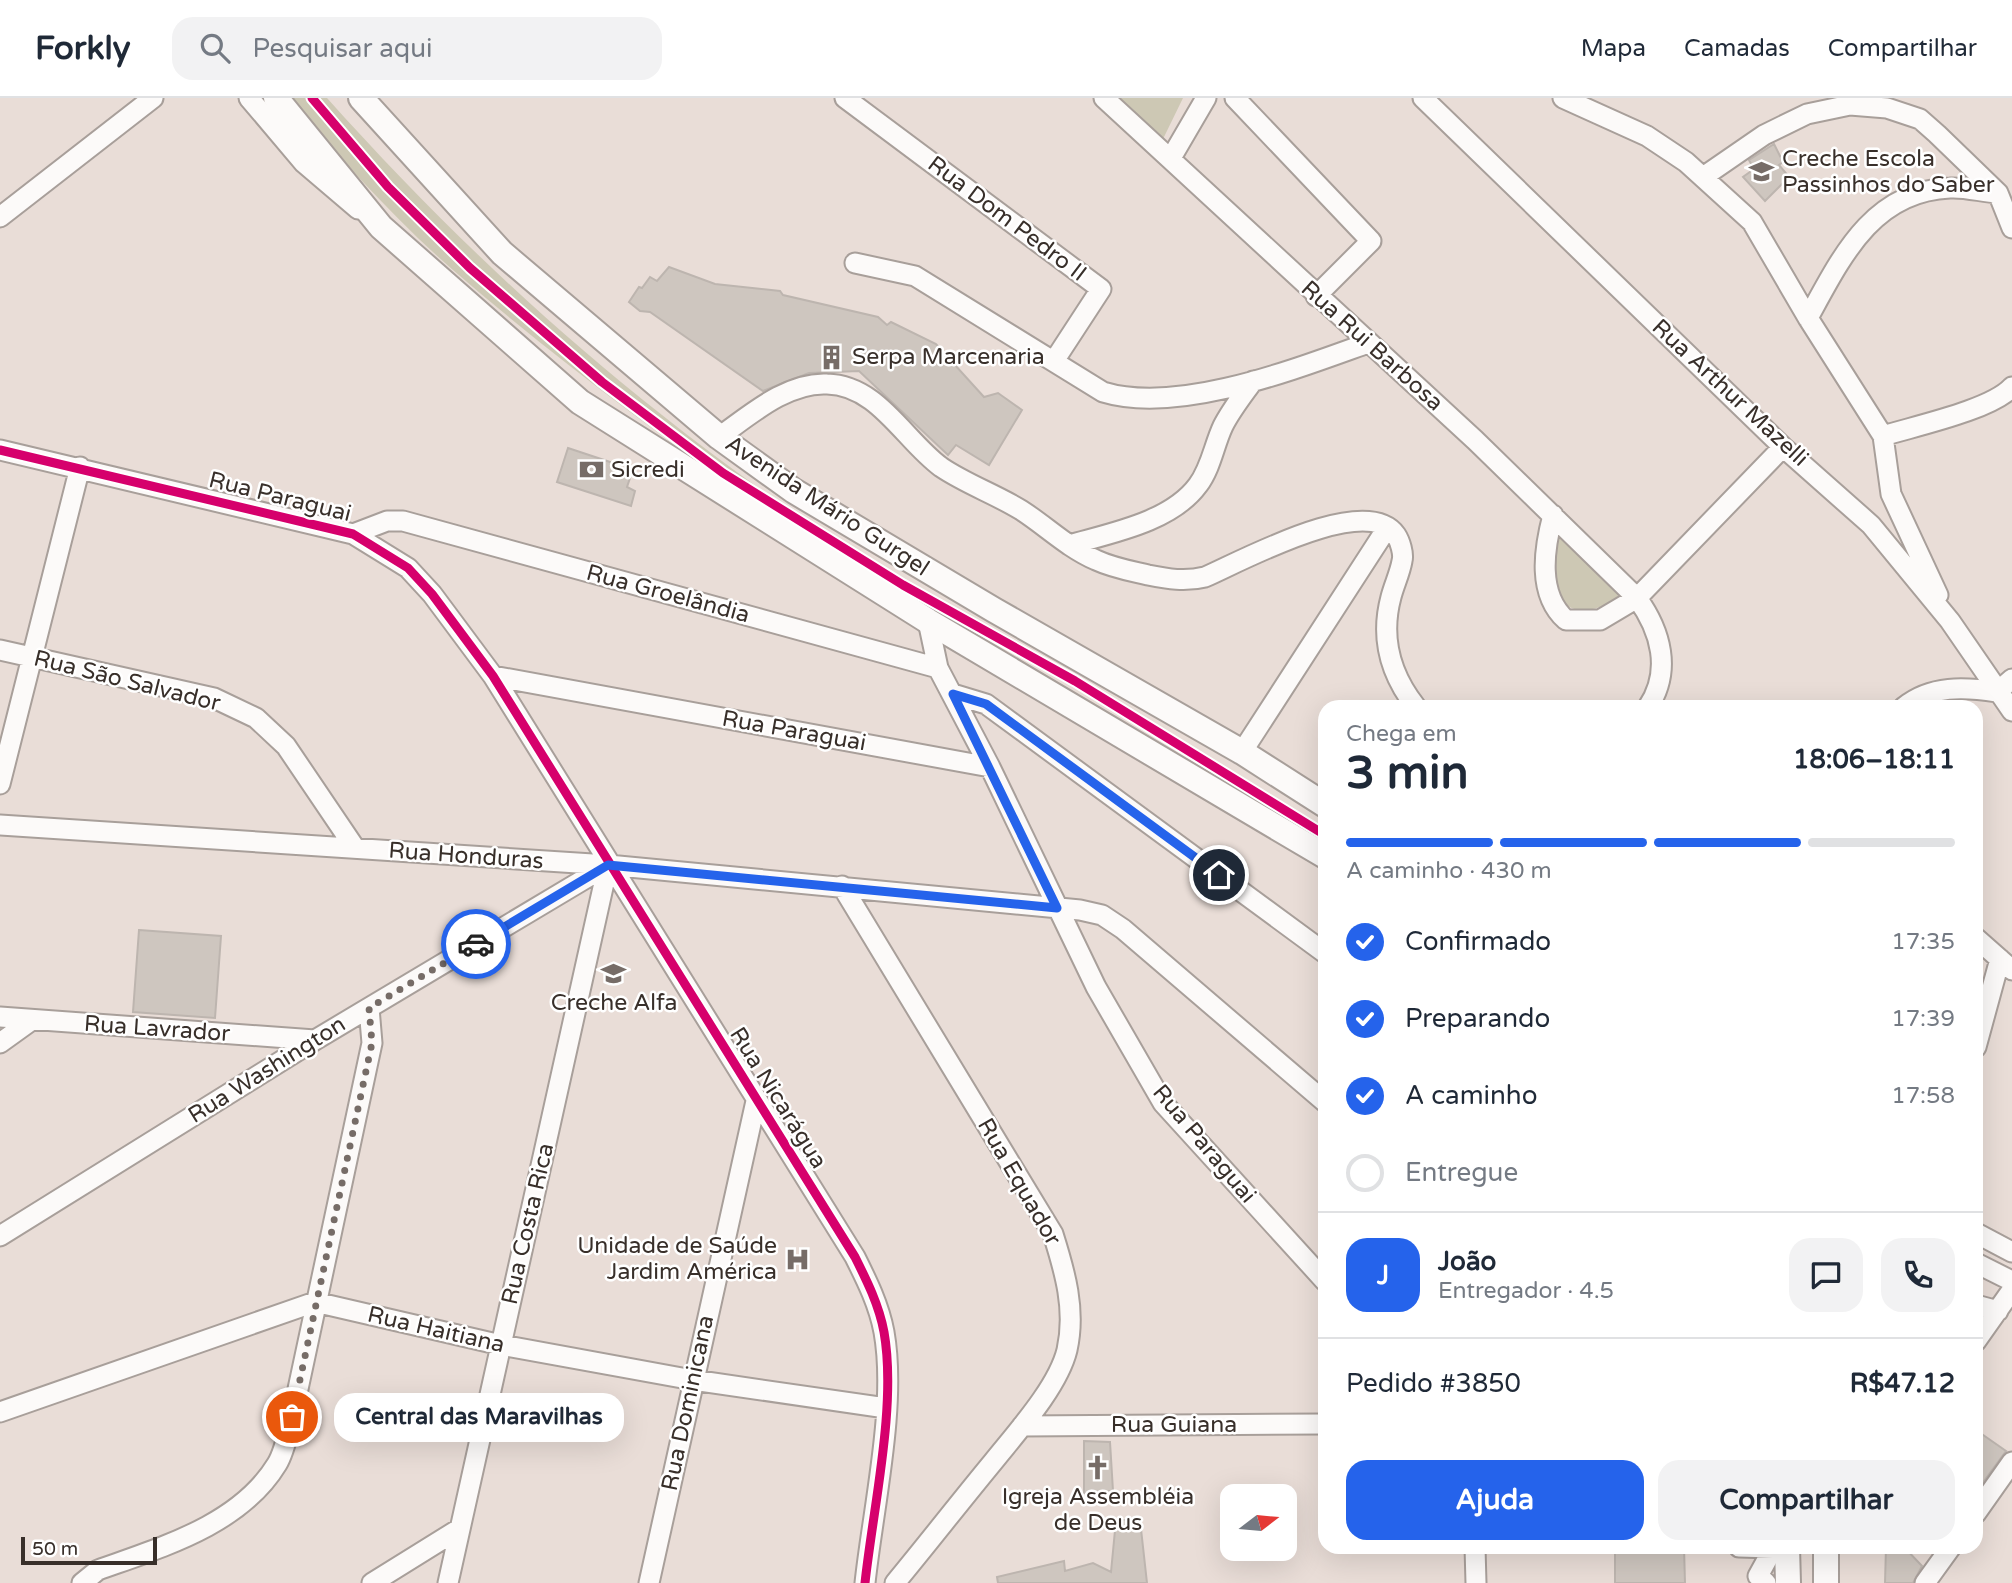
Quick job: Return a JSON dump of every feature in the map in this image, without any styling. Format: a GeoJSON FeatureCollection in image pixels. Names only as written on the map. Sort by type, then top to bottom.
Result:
{"type":"FeatureCollection","features":[{"type":"Feature","properties":{"kind":"main road","name":"Avenida Mário Gurgel"},"geometry":{"type":"LineString","coordinates":[[276,98],[381,227],[580,402],[928,621],[1318,852]]}},
{"type":"Feature","properties":{"kind":"main road","name":"Avenida Mário Gurgel"},"geometry":{"type":"LineString","coordinates":[[361,98],[502,253],[719,437],[806,498],[994,610],[1242,752],[1318,801]]}},
{"type":"Feature","properties":{"kind":"main road"},"geometry":{"type":"LineString","coordinates":[[1780,1554],[1788,1583]]}},
{"type":"Feature","properties":{"kind":"main road"},"geometry":{"type":"LineString","coordinates":[[1826,1554],[1826,1583]]}},
{"type":"Feature","properties":{"kind":"street"},"geometry":{"type":"LineString","coordinates":[[0,217],[153,98]]}},
{"type":"Feature","properties":{"kind":"street","name":"Avenida Mário Gurgel"},"geometry":{"type":"LineString","coordinates":[[249,98],[323,182],[381,227]]}},
{"type":"Feature","properties":{"kind":"street","name":"Rua Dom Pedro II"},"geometry":{"type":"LineString","coordinates":[[845,98],[1101,289],[1054,361]]}},
{"type":"Feature","properties":{"kind":"street","name":"Rua Rui Barbosa"},"geometry":{"type":"LineString","coordinates":[[1104,98],[1553,515],[1637,598],[1653,624],[1662,655],[1662,671],[1650,700]]}},
{"type":"Feature","properties":{"kind":"street"},"geometry":{"type":"LineString","coordinates":[[1171,158],[1206,98]]}},
{"type":"Feature","properties":{"kind":"street"},"geometry":{"type":"LineString","coordinates":[[1235,98],[1371,240],[1316,296]]}},
{"type":"Feature","properties":{"kind":"street","name":"Rua Arthur Mazelli"},"geometry":{"type":"LineString","coordinates":[[1423,98],[1783,447],[1862,515],[1950,621],[2012,711]]}},
{"type":"Feature","properties":{"kind":"street"},"geometry":{"type":"LineString","coordinates":[[1563,98],[1647,136],[1703,177],[1752,222],[1808,318],[1883,436],[1891,494],[1950,621]]}},
{"type":"Feature","properties":{"kind":"street"},"geometry":{"type":"LineString","coordinates":[[1703,177],[1764,135],[1807,114],[1868,105],[1920,119],[1998,193],[2012,228]]}},
{"type":"Feature","properties":{"kind":"street"},"geometry":{"type":"LineString","coordinates":[[1808,318],[1859,235],[1896,201],[1951,188],[1998,193]]}},
{"type":"Feature","properties":{"kind":"street"},"geometry":{"type":"LineString","coordinates":[[855,262],[915,276],[1103,393],[1139,400],[1183,396],[1253,381],[1368,344]]}},
{"type":"Feature","properties":{"kind":"street"},"geometry":{"type":"LineString","coordinates":[[1069,545],[1150,518],[1187,495],[1199,484],[1224,425],[1253,381]]}},
{"type":"Feature","properties":{"kind":"street"},"geometry":{"type":"LineString","coordinates":[[719,437],[761,408],[799,388],[840,385],[855,390],[882,409],[940,466],[1022,511],[1069,545],[1097,561],[1123,569],[1188,581],[1325,526],[1362,523],[1387,528],[1397,537],[1403,558],[1387,620],[1388,656],[1411,700]]}},
{"type":"Feature","properties":{"kind":"street"},"geometry":{"type":"LineString","coordinates":[[1883,436],[1988,403],[2005,395],[2012,387]]}},
{"type":"Feature","properties":{"kind":"street"},"geometry":{"type":"LineString","coordinates":[[1553,515],[1546,574],[1547,589],[1556,611],[1566,620],[1587,622],[1610,615],[1637,598],[1783,447]]}},
{"type":"Feature","properties":{"kind":"street","name":"Rua Paraguai"},"geometry":{"type":"LineString","coordinates":[[0,450],[353,534],[408,568],[432,594],[493,677],[990,767]]}},
{"type":"Feature","properties":{"kind":"street"},"geometry":{"type":"LineString","coordinates":[[0,784],[80,467]]}},
{"type":"Feature","properties":{"kind":"street"},"geometry":{"type":"LineString","coordinates":[[1862,515],[1869,517],[1882,512],[1891,494]]}},
{"type":"Feature","properties":{"kind":"street","name":"Rua Groelândia"},"geometry":{"type":"LineString","coordinates":[[353,534],[387,521],[403,521],[938,668]]}},
{"type":"Feature","properties":{"kind":"street"},"geometry":{"type":"LineString","coordinates":[[1242,752],[1387,528]]}},
{"type":"Feature","properties":{"kind":"street"},"geometry":{"type":"LineString","coordinates":[[928,621],[938,668]]}},
{"type":"Feature","properties":{"kind":"street","name":"Rua São Salvador"},"geometry":{"type":"LineString","coordinates":[[0,650],[214,698],[256,718],[286,746],[355,848]]}},
{"type":"Feature","properties":{"kind":"street","name":"Rua Paraguai"},"geometry":{"type":"LineString","coordinates":[[938,668],[990,767],[1096,986],[1163,1103],[1318,1273]]}},
{"type":"Feature","properties":{"kind":"street","name":"Rua Nicarágua"},"geometry":{"type":"LineString","coordinates":[[493,677],[855,1257],[874,1296],[884,1330],[888,1366],[886,1408],[865,1583]]}},
{"type":"Feature","properties":{"kind":"street"},"geometry":{"type":"LineString","coordinates":[[1916,700],[1952,689],[1969,688],[1997,692],[2012,679]]}},
{"type":"Feature","properties":{"kind":"street"},"geometry":{"type":"LineString","coordinates":[[953,694],[986,704],[1318,948]]}},
{"type":"Feature","properties":{"kind":"street","name":"Rua Honduras"},"geometry":{"type":"LineString","coordinates":[[0,825],[608,865],[842,886],[1102,915],[1123,929],[1318,1096]]}},
{"type":"Feature","properties":{"kind":"street","name":"Rua Washington"},"geometry":{"type":"LineString","coordinates":[[0,1236],[315,1040],[608,865]]}},
{"type":"Feature","properties":{"kind":"street","name":"Rua Costa Rica"},"geometry":{"type":"LineString","coordinates":[[448,1583],[608,865]]}},
{"type":"Feature","properties":{"kind":"street","name":"Rua Equador"},"geometry":{"type":"LineString","coordinates":[[842,886],[1053,1234],[1066,1274],[1071,1318],[1066,1352],[1049,1386],[1022,1426],[895,1583]]}},
{"type":"Feature","properties":{"kind":"street"},"geometry":{"type":"LineString","coordinates":[[1983,944],[2006,964],[1983,1028]]}},
{"type":"Feature","properties":{"kind":"street"},"geometry":{"type":"LineString","coordinates":[[82,1583],[98,1570],[214,1523],[248,1500],[278,1462],[292,1417],[372,1043],[369,1008]]}},
{"type":"Feature","properties":{"kind":"street","name":"Rua Lavrador"},"geometry":{"type":"LineString","coordinates":[[0,1017],[315,1040]]}},
{"type":"Feature","properties":{"kind":"street"},"geometry":{"type":"LineString","coordinates":[[0,1043],[32,1020]]}},
{"type":"Feature","properties":{"kind":"street","name":"Rua Dominicana"},"geometry":{"type":"LineString","coordinates":[[649,1583],[756,1101]]}},
{"type":"Feature","properties":{"kind":"street"},"geometry":{"type":"LineString","coordinates":[[1983,1237],[2012,1252]]}},
{"type":"Feature","properties":{"kind":"street"},"geometry":{"type":"LineString","coordinates":[[1983,1266],[2012,1281]]}},
{"type":"Feature","properties":{"kind":"street"},"geometry":{"type":"LineString","coordinates":[[1983,1331],[2012,1290]]}},
{"type":"Feature","properties":{"kind":"street"},"geometry":{"type":"LineString","coordinates":[[0,1412],[315,1302]]}},
{"type":"Feature","properties":{"kind":"street","name":"Rua Haitiana"},"geometry":{"type":"LineString","coordinates":[[315,1302],[501,1345],[693,1380],[886,1408]]}},
{"type":"Feature","properties":{"kind":"street"},"geometry":{"type":"LineString","coordinates":[[1983,1307],[1998,1311]]}},
{"type":"Feature","properties":{"kind":"street","name":"Rua Guiana"},"geometry":{"type":"LineString","coordinates":[[1022,1426],[1318,1424]]}},
{"type":"Feature","properties":{"kind":"street"},"geometry":{"type":"LineString","coordinates":[[1983,1503],[2012,1462]]}},
{"type":"Feature","properties":{"kind":"street"},"geometry":{"type":"LineString","coordinates":[[372,1583],[459,1529]]}},
{"type":"Feature","properties":{"kind":"street"},"geometry":{"type":"LineString","coordinates":[[1475,1554],[1476,1583]]}},
{"type":"Feature","properties":{"kind":"street"},"geometry":{"type":"LineString","coordinates":[[1766,1583],[1758,1576],[1773,1554]]}},
{"type":"Feature","properties":{"kind":"street"},"geometry":{"type":"LineString","coordinates":[[1926,1583],[1946,1554]]}},
{"type":"Feature","properties":{"kind":"shaded area"},"geometry":{"type":"Polygon","coordinates":[[[287,98],[327,98],[446,224],[573,342],[687,435],[867,566],[861,577],[653,429],[502,311],[409,229],[367,187],[287,98]]]}},
{"type":"Feature","properties":{"kind":"shaded area"},"geometry":{"type":"Polygon","coordinates":[[[1117,98],[1183,98],[1163,139],[1117,98]]]}},
{"type":"Feature","properties":{"kind":"shaded area"},"geometry":{"type":"Polygon","coordinates":[[[1559,531],[1621,593],[1606,604],[1587,610],[1569,607],[1562,601],[1554,576],[1559,531]]]}},
{"type":"Feature","properties":{"kind":"building","name":"Creche Escola Passinhos do Saber"},"geometry":{"type":"Polygon","coordinates":[[[1774,144],[1783,162],[1779,165],[1789,177],[1765,201],[1743,177],[1754,169],[1749,160],[1774,144]]]}},
{"type":"Feature","properties":{"kind":"building","name":"Serpa Marcenaria"},"geometry":{"type":"Polygon","coordinates":[[[669,267],[715,284],[780,291],[783,295],[878,317],[887,325],[891,322],[936,344],[984,397],[998,393],[1022,410],[989,465],[956,445],[948,455],[859,371],[809,373],[763,391],[650,312],[640,311],[629,302],[650,277],[657,281],[669,267]]]}},
{"type":"Feature","properties":{"kind":"building","name":"Sicredi"},"geometry":{"type":"Polygon","coordinates":[[[568,448],[610,462],[630,478],[627,487],[635,491],[631,506],[557,482],[568,448]]]}},
{"type":"Feature","properties":{"kind":"building"},"geometry":{"type":"Polygon","coordinates":[[[139,930],[221,936],[215,1018],[133,1012],[139,930]]]}},
{"type":"Feature","properties":{"kind":"building"},"geometry":{"type":"Polygon","coordinates":[[[1983,1435],[2006,1451],[1983,1482],[1983,1435]]]}},
{"type":"Feature","properties":{"kind":"building","name":"Igreja Assembléia de Deus"},"geometry":{"type":"Polygon","coordinates":[[[1084,1441],[1110,1442],[1113,1491],[1084,1493],[1084,1441]]]}},
{"type":"Feature","properties":{"kind":"building"},"geometry":{"type":"Polygon","coordinates":[[[1116,1520],[1140,1520],[1147,1583],[998,1583],[997,1577],[1064,1561],[1065,1571],[1093,1563],[1111,1572],[1116,1520]]]}},
{"type":"Feature","properties":{"kind":"building"},"geometry":{"type":"Polygon","coordinates":[[[1615,1554],[1684,1554],[1685,1583],[1615,1583],[1615,1554]]]}},
{"type":"Feature","properties":{"kind":"building"},"geometry":{"type":"Polygon","coordinates":[[[1886,1554],[1911,1554],[1922,1566],[1913,1583],[1885,1583],[1886,1554]]]}},
{"type":"Feature","properties":{"kind":"cycle path"},"geometry":{"type":"LineString","coordinates":[[312,98],[388,187],[470,268],[602,382],[723,473],[903,585],[1075,681],[1318,831]]}},
{"type":"Feature","properties":{"kind":"cycle path"},"geometry":{"type":"LineString","coordinates":[[0,450],[353,534],[408,568],[432,594],[493,676],[855,1257],[868,1284],[884,1332],[888,1391],[865,1583]]}},
{"type":"Feature","properties":{"kind":"way so far"},"geometry":{"type":"LineString","coordinates":[[292,1417],[372,1043],[369,1008],[476,944]]}},
{"type":"Feature","properties":{"kind":"place","name":"Creche Escola Passinhos do Saber"},"geometry":{"type":"Point","coordinates":[1762,172]}},
{"type":"Feature","properties":{"kind":"place","name":"Serpa Marcenaria"},"geometry":{"type":"Point","coordinates":[832,357]}},
{"type":"Feature","properties":{"kind":"place","name":"Sicredi"},"geometry":{"type":"Point","coordinates":[591,470]}},
{"type":"Feature","properties":{"kind":"place","name":"Creche Alfa"},"geometry":{"type":"Point","coordinates":[614,973]}},
{"type":"Feature","properties":{"kind":"place","name":"Unidade de Saúde Jardim América"},"geometry":{"type":"Point","coordinates":[797,1259]}},
{"type":"Feature","properties":{"kind":"place","name":"Central das Maravilhas"},"geometry":{"type":"Point","coordinates":[292,1417]}},
{"type":"Feature","properties":{"kind":"place","name":"Igreja Assembléia de Deus"},"geometry":{"type":"Point","coordinates":[1098,1467]}},
{"type":"Feature","properties":{"kind":"route"},"geometry":{"type":"LineString","coordinates":[[476,944],[608,865],[1057,908],[953,694],[986,704],[1219,875]]}}]}
